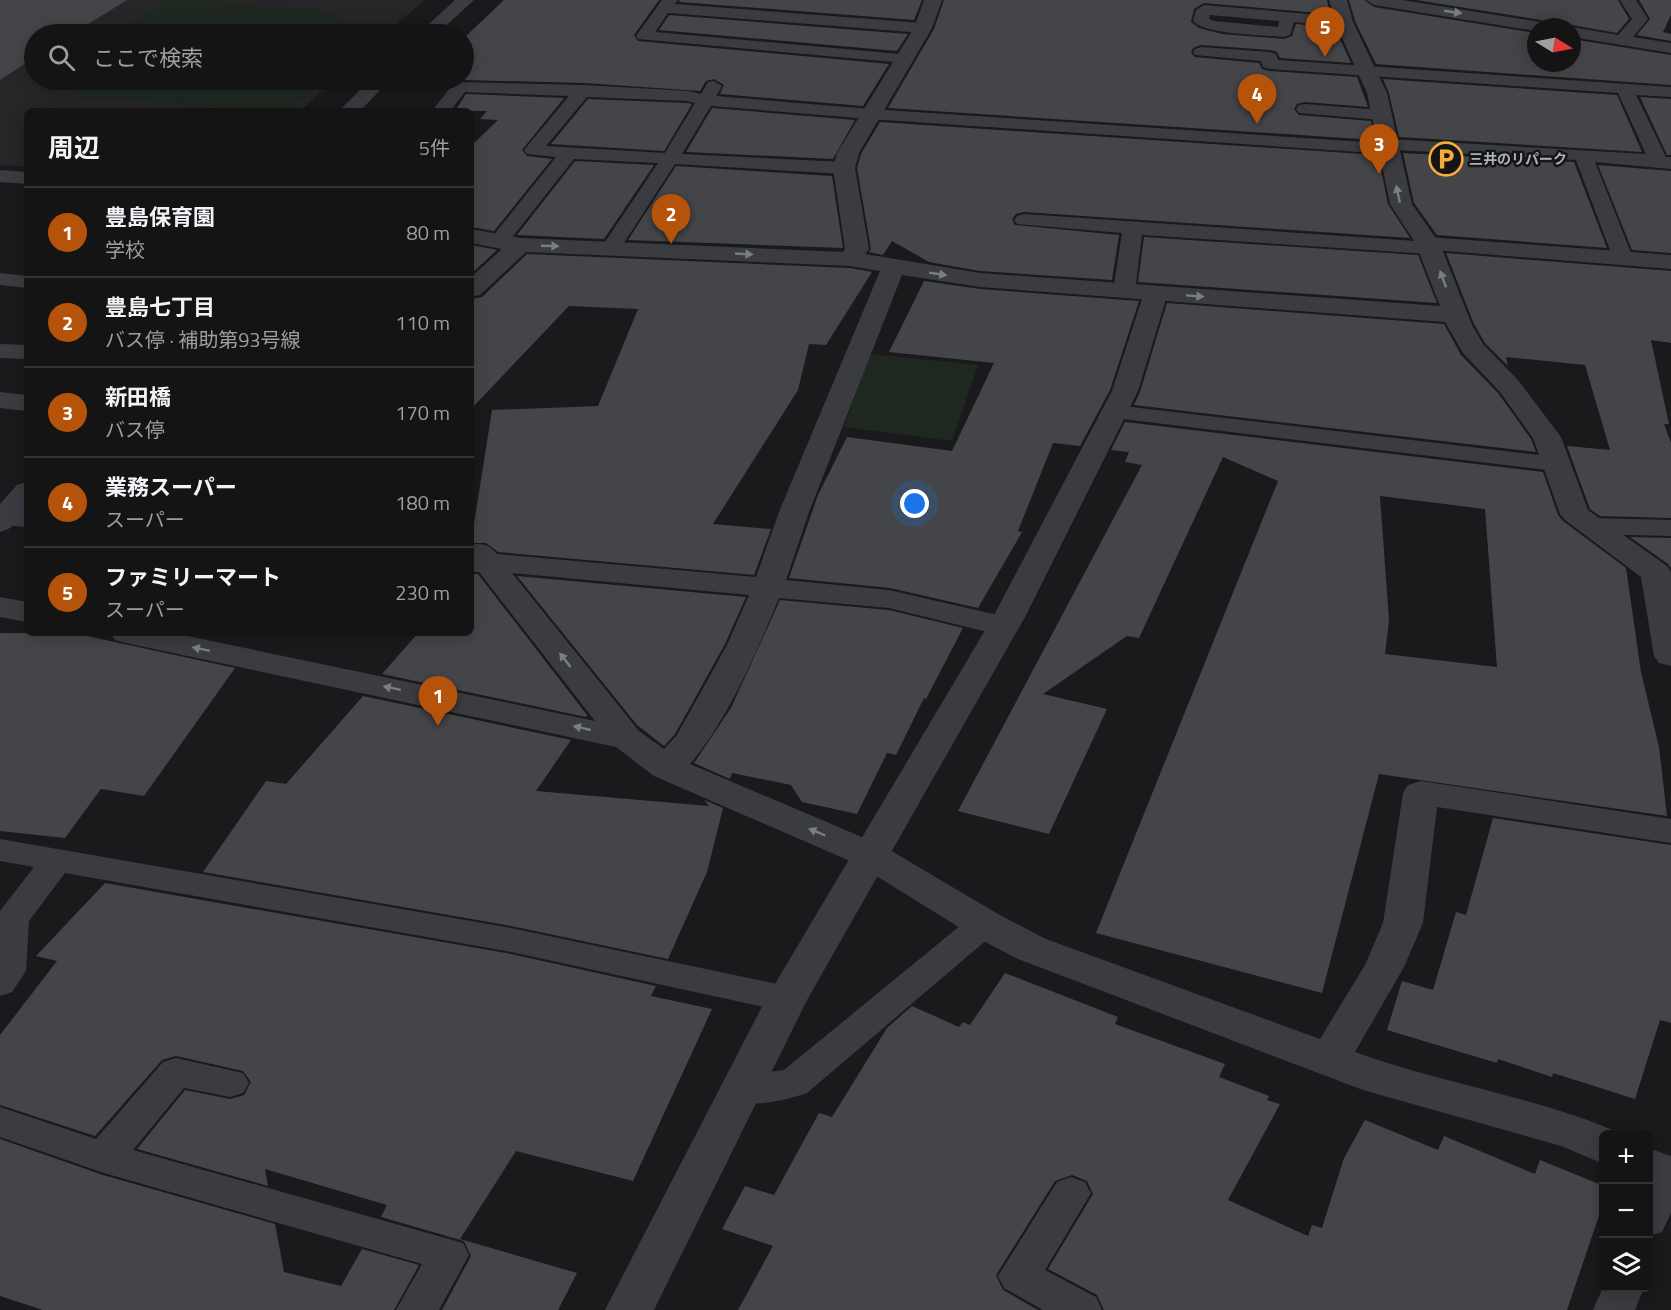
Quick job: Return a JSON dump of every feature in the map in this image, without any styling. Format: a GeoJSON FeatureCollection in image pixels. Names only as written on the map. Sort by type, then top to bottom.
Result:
{"type":"FeatureCollection","features":[{"type":"Feature","properties":{"kind":"street"},"geometry":{"type":"LineString","coordinates":[[438,24],[465,0]]}},
{"type":"Feature","properties":{"kind":"street"},"geometry":{"type":"LineString","coordinates":[[850,259],[856,249],[844,168],[848,153],[905,58],[922,27],[933,0]]}},
{"type":"Feature","properties":{"kind":"street"},"geometry":{"type":"LineString","coordinates":[[1338,0],[1344,22],[1369,72],[1382,115],[1401,204],[1429,246],[1455,315],[1472,348],[1509,387],[1547,437],[1575,514],[1663,574],[1671,656]]}},
{"type":"Feature","properties":{"kind":"street"},"geometry":{"type":"LineString","coordinates":[[352,108],[370,90]]}},
{"type":"Feature","properties":{"kind":"street"},"geometry":{"type":"LineString","coordinates":[[0,176],[24,178]]}},
{"type":"Feature","properties":{"kind":"street"},"geometry":{"type":"LineString","coordinates":[[474,237],[509,243],[850,259],[980,280],[1455,315]]}},
{"type":"Feature","properties":{"kind":"street"},"geometry":{"type":"LineString","coordinates":[[474,286],[509,243]]}},
{"type":"Feature","properties":{"kind":"street"},"geometry":{"type":"LineString","coordinates":[[1429,246],[1671,262]]}},
{"type":"Feature","properties":{"kind":"street"},"geometry":{"type":"LineString","coordinates":[[667,768],[692,740],[743,645],[768,588],[794,512],[893,267]]}},
{"type":"Feature","properties":{"kind":"street"},"geometry":{"type":"LineString","coordinates":[[629,1310],[788,999],[1004,626],[1125,391],[1140,292]]}},
{"type":"Feature","properties":{"kind":"street"},"geometry":{"type":"LineString","coordinates":[[0,400],[24,403]]}},
{"type":"Feature","properties":{"kind":"street"},"geometry":{"type":"LineString","coordinates":[[8,518],[24,495]]}},
{"type":"Feature","properties":{"kind":"street"},"geometry":{"type":"LineString","coordinates":[[477,557],[512,564],[889,599],[1004,626]]}},
{"type":"Feature","properties":{"kind":"street"},"geometry":{"type":"LineString","coordinates":[[477,557],[627,739],[667,768],[870,855],[984,924],[1032,949],[1378,1078],[1573,1132],[1599,1144]]}},
{"type":"Feature","properties":{"kind":"street"},"geometry":{"type":"LineString","coordinates":[[0,607],[24,611]]}},
{"type":"Feature","properties":{"kind":"street"},"geometry":{"type":"LineString","coordinates":[[140,636],[627,739]]}},
{"type":"Feature","properties":{"kind":"street"},"geometry":{"type":"LineString","coordinates":[[1329,1061],[1384,967],[1403,923],[1421,793],[1671,831]]}},
{"type":"Feature","properties":{"kind":"street"},"geometry":{"type":"LineString","coordinates":[[1653,1168],[1671,1177]]}},
{"type":"Feature","properties":{"kind":"lane"},"geometry":{"type":"LineString","coordinates":[[1374,0],[1527,25]]}},
{"type":"Feature","properties":{"kind":"lane"},"geometry":{"type":"LineString","coordinates":[[1621,41],[1640,20],[1628,0]]}},
{"type":"Feature","properties":{"kind":"lane"},"geometry":{"type":"LineString","coordinates":[[905,58],[644,36],[668,4],[922,27]]}},
{"type":"Feature","properties":{"kind":"lane"},"geometry":{"type":"LineString","coordinates":[[1288,17],[1344,22]]}},
{"type":"Feature","properties":{"kind":"lane"},"geometry":{"type":"LineString","coordinates":[[1581,34],[1671,48]]}},
{"type":"Feature","properties":{"kind":"lane"},"geometry":{"type":"LineString","coordinates":[[1201,52],[1270,57],[1269,64],[1671,92]]}},
{"type":"Feature","properties":{"kind":"lane"},"geometry":{"type":"LineString","coordinates":[[611,248],[671,157],[703,100],[717,82]]}},
{"type":"Feature","properties":{"kind":"lane"},"geometry":{"type":"LineString","coordinates":[[474,87],[688,96],[703,100],[870,114],[1388,146],[1583,155],[1647,159],[1671,163]]}},
{"type":"Feature","properties":{"kind":"lane"},"geometry":{"type":"LineString","coordinates":[[443,108],[458,90]]}},
{"type":"Feature","properties":{"kind":"lane"},"geometry":{"type":"LineString","coordinates":[[584,90],[533,150],[844,168]]}},
{"type":"Feature","properties":{"kind":"lane"},"geometry":{"type":"LineString","coordinates":[[1625,90],[1658,157],[1647,159]]}},
{"type":"Feature","properties":{"kind":"lane"},"geometry":{"type":"LineString","coordinates":[[1305,110],[1382,115]]}},
{"type":"Feature","properties":{"kind":"lane"},"geometry":{"type":"LineString","coordinates":[[1650,139],[1671,140]]}},
{"type":"Feature","properties":{"kind":"lane"},"geometry":{"type":"LineString","coordinates":[[509,243],[569,153]]}},
{"type":"Feature","properties":{"kind":"lane"},"geometry":{"type":"LineString","coordinates":[[1583,155],[1623,258]]}},
{"type":"Feature","properties":{"kind":"lane"},"geometry":{"type":"LineString","coordinates":[[1024,220],[1429,246]]}},
{"type":"Feature","properties":{"kind":"lane"},"geometry":{"type":"LineString","coordinates":[[1133,228],[1140,292]]}},
{"type":"Feature","properties":{"kind":"lane"},"geometry":{"type":"LineString","coordinates":[[0,279],[24,282]]}},
{"type":"Feature","properties":{"kind":"lane"},"geometry":{"type":"LineString","coordinates":[[0,351],[24,352]]}},
{"type":"Feature","properties":{"kind":"lane"},"geometry":{"type":"LineString","coordinates":[[1114,412],[1556,464]]}},
{"type":"Feature","properties":{"kind":"lane"},"geometry":{"type":"LineString","coordinates":[[1590,526],[1671,528]]}},
{"type":"Feature","properties":{"kind":"lane"},"geometry":{"type":"LineString","coordinates":[[0,849],[511,940],[788,999]]}},
{"type":"Feature","properties":{"kind":"lane"},"geometry":{"type":"LineString","coordinates":[[0,983],[9,971],[12,918],[58,859]]}},
{"type":"Feature","properties":{"kind":"lane"},"geometry":{"type":"LineString","coordinates":[[741,1090],[794,1083],[984,924]]}},
{"type":"Feature","properties":{"kind":"lane"},"geometry":{"type":"LineString","coordinates":[[104,1157],[176,1072],[230,1083]]}},
{"type":"Feature","properties":{"kind":"lane"},"geometry":{"type":"LineString","coordinates":[[0,1122],[104,1157],[449,1255],[417,1310]]}},
{"type":"Feature","properties":{"kind":"lane"},"geometry":{"type":"LineString","coordinates":[[1653,1208],[1671,1183]]}},
{"type":"Feature","properties":{"kind":"lane"},"geometry":{"type":"LineString","coordinates":[[1071,1193],[1019,1276],[1081,1310]]}},
{"type":"Feature","properties":{"kind":"lane"},"geometry":{"type":"LineString","coordinates":[[1614,1310],[1621,1292]]}},
{"type":"Feature","properties":{"kind":"shaded area"},"geometry":{"type":"Polygon","coordinates":[[[54,0],[425,0],[396,24],[24,24],[24,90],[323,90],[303,108],[24,108],[24,167],[0,165],[0,32],[54,0]]]}},
{"type":"Feature","properties":{"kind":"shaded area"},"geometry":{"type":"Polygon","coordinates":[[[169,0],[323,9],[347,22],[389,24],[131,24],[169,0]]]}},
{"type":"Feature","properties":{"kind":"shaded area"},"geometry":{"type":"Polygon","coordinates":[[[72,90],[310,90],[288,108],[239,108],[76,97],[72,90]]]}},
{"type":"Feature","properties":{"kind":"shaded area"},"geometry":{"type":"Polygon","coordinates":[[[870,354],[978,365],[952,441],[844,427],[870,354]]]}},
{"type":"Feature","properties":{"kind":"building"},"geometry":{"type":"Polygon","coordinates":[[[0,0],[127,0],[88,24],[24,24],[24,64],[0,80],[0,0]]]}},
{"type":"Feature","properties":{"kind":"building"},"geometry":{"type":"Polygon","coordinates":[[[504,0],[659,0],[634,35],[638,41],[889,64],[863,106],[720,94],[724,85],[714,79],[706,81],[700,91],[584,83],[474,80],[474,28],[504,0]]]}},
{"type":"Feature","properties":{"kind":"building"},"geometry":{"type":"Polygon","coordinates":[[[680,0],[922,0],[914,20],[679,2],[680,0]]]}},
{"type":"Feature","properties":{"kind":"building"},"geometry":{"type":"Polygon","coordinates":[[[944,0],[1327,0],[1330,14],[1204,3],[1194,9],[1191,22],[1199,28],[1222,34],[1284,39],[1292,36],[1296,24],[1335,28],[1351,63],[1280,58],[1277,52],[1270,50],[1201,45],[1193,48],[1191,53],[1195,57],[1259,63],[1262,69],[1269,71],[1357,77],[1368,107],[1305,102],[1297,104],[1294,109],[1299,115],[1371,121],[1375,140],[888,108],[934,29],[944,0]]]}},
{"type":"Feature","properties":{"kind":"building"},"geometry":{"type":"Polygon","coordinates":[[[1349,0],[1364,0],[1374,7],[1527,32],[1527,72],[1581,72],[1581,40],[1671,55],[1671,85],[1376,64],[1355,21],[1349,0]]]}},
{"type":"Feature","properties":{"kind":"building"},"geometry":{"type":"Polygon","coordinates":[[[1416,0],[1618,0],[1629,19],[1617,33],[1581,27],[1581,18],[1528,18],[1416,0]]]}},
{"type":"Feature","properties":{"kind":"building"},"geometry":{"type":"Polygon","coordinates":[[[1639,0],[1671,0],[1671,15],[1663,32],[1671,34],[1671,41],[1637,35],[1650,19],[1639,0]]]}},
{"type":"Feature","properties":{"kind":"building"},"geometry":{"type":"Polygon","coordinates":[[[669,15],[908,34],[897,51],[659,30],[669,15]]]}},
{"type":"Feature","properties":{"kind":"building"},"geometry":{"type":"Polygon","coordinates":[[[1383,79],[1617,95],[1642,152],[1399,137],[1389,93],[1383,79]]]}},
{"type":"Feature","properties":{"kind":"building"},"geometry":{"type":"Polygon","coordinates":[[[466,94],[564,98],[522,150],[527,156],[552,159],[494,231],[474,228],[474,143],[498,120],[480,119],[487,111],[457,108],[466,94]]]}},
{"type":"Feature","properties":{"kind":"building"},"geometry":{"type":"Polygon","coordinates":[[[1640,97],[1671,99],[1671,155],[1667,155],[1640,97]]]}},
{"type":"Feature","properties":{"kind":"building"},"geometry":{"type":"Polygon","coordinates":[[[588,99],[692,104],[664,151],[551,144],[588,99]]]}},
{"type":"Feature","properties":{"kind":"building"},"geometry":{"type":"Polygon","coordinates":[[[712,108],[855,120],[833,159],[686,152],[712,108]]]}},
{"type":"Feature","properties":{"kind":"building"},"geometry":{"type":"Polygon","coordinates":[[[880,122],[1378,155],[1388,204],[1410,238],[1024,212],[1016,214],[1012,219],[1015,225],[1119,235],[1112,280],[980,271],[929,262],[892,241],[883,255],[869,252],[871,249],[857,168],[861,154],[880,122]]]}},
{"type":"Feature","properties":{"kind":"building"},"geometry":{"type":"Polygon","coordinates":[[[1403,153],[1574,162],[1607,248],[1437,235],[1414,203],[1403,153]]]}},
{"type":"Feature","properties":{"kind":"building"},"geometry":{"type":"Polygon","coordinates":[[[575,161],[654,165],[604,239],[517,235],[575,161]]]}},
{"type":"Feature","properties":{"kind":"building"},"geometry":{"type":"Polygon","coordinates":[[[1598,165],[1671,171],[1671,253],[1632,250],[1598,165]]]}},
{"type":"Feature","properties":{"kind":"building"},"geometry":{"type":"Polygon","coordinates":[[[676,166],[832,176],[843,248],[628,240],[676,166]]]}},
{"type":"Feature","properties":{"kind":"building"},"geometry":{"type":"Polygon","coordinates":[[[1144,237],[1418,255],[1437,303],[1138,282],[1144,237]]]}},
{"type":"Feature","properties":{"kind":"building"},"geometry":{"type":"Polygon","coordinates":[[[474,246],[497,250],[474,271],[474,246]]]}},
{"type":"Feature","properties":{"kind":"building"},"geometry":{"type":"Polygon","coordinates":[[[1446,253],[1671,271],[1671,343],[1651,340],[1669,424],[1664,424],[1671,443],[1671,518],[1600,516],[1590,509],[1567,446],[1610,450],[1585,365],[1506,357],[1508,366],[1485,343],[1474,324],[1446,253]]]}},
{"type":"Feature","properties":{"kind":"building"},"geometry":{"type":"Polygon","coordinates":[[[527,254],[850,268],[872,272],[826,345],[809,344],[798,390],[713,524],[771,529],[754,575],[498,552],[486,543],[474,543],[474,524],[492,410],[598,406],[638,309],[569,306],[474,406],[474,298],[482,297],[527,254]]]}},
{"type":"Feature","properties":{"kind":"building"},"geometry":{"type":"Polygon","coordinates":[[[924,281],[980,289],[1139,301],[1110,390],[1080,446],[1053,443],[1018,531],[1022,532],[978,608],[890,588],[789,578],[818,495],[847,437],[952,451],[994,363],[889,352],[924,281]]]}},
{"type":"Feature","properties":{"kind":"building"},"geometry":{"type":"Polygon","coordinates":[[[1167,303],[1444,324],[1461,355],[1498,393],[1531,439],[1536,452],[1134,405],[1167,303]]]}},
{"type":"Feature","properties":{"kind":"building"},"geometry":{"type":"Polygon","coordinates":[[[1125,422],[1543,472],[1558,515],[1563,521],[1626,568],[1641,672],[1659,747],[1667,816],[1379,774],[1322,993],[1096,933],[1278,481],[1223,457],[1139,638],[1127,636],[1043,694],[1107,709],[1049,834],[958,811],[1142,465],[1125,462],[1129,452],[1111,450],[1125,422]],[[1380,496],[1389,621],[1385,654],[1497,667],[1485,509],[1380,496]]]}},
{"type":"Feature","properties":{"kind":"building"},"geometry":{"type":"Polygon","coordinates":[[[1630,537],[1671,538],[1671,568],[1668,564],[1630,537]]]}},
{"type":"Feature","properties":{"kind":"building"},"geometry":{"type":"Polygon","coordinates":[[[474,574],[478,574],[587,715],[586,717],[382,674],[415,636],[474,636],[474,574]]]}},
{"type":"Feature","properties":{"kind":"building"},"geometry":{"type":"Polygon","coordinates":[[[517,576],[746,597],[725,644],[675,734],[664,746],[637,725],[517,576]]]}},
{"type":"Feature","properties":{"kind":"building"},"geometry":{"type":"Polygon","coordinates":[[[780,600],[889,610],[963,628],[926,699],[924,698],[896,755],[887,753],[857,814],[802,802],[791,785],[732,773],[730,779],[694,763],[731,708],[780,600]]]}},
{"type":"Feature","properties":{"kind":"building"},"geometry":{"type":"Polygon","coordinates":[[[0,633],[24,633],[24,636],[87,636],[235,668],[144,796],[101,789],[65,838],[0,831],[0,633]]]}},
{"type":"Feature","properties":{"kind":"building"},"geometry":{"type":"Polygon","coordinates":[[[363,696],[571,740],[536,791],[709,806],[704,800],[723,808],[707,872],[668,959],[511,926],[203,872],[266,781],[286,784],[363,696]]]}},
{"type":"Feature","properties":{"kind":"building"},"geometry":{"type":"Polygon","coordinates":[[[1493,818],[1671,845],[1671,1023],[1660,1020],[1635,1099],[1553,1073],[1552,1077],[1498,1059],[1497,1063],[1387,1030],[1402,981],[1433,990],[1456,912],[1466,915],[1493,818]]]}},
{"type":"Feature","properties":{"kind":"building"},"geometry":{"type":"Polygon","coordinates":[[[105,883],[511,954],[656,986],[651,996],[712,1009],[633,1181],[516,1151],[460,1239],[577,1273],[558,1310],[442,1310],[471,1256],[464,1241],[381,1217],[387,1205],[265,1169],[268,1186],[137,1149],[185,1090],[230,1099],[244,1095],[251,1082],[243,1071],[176,1056],[162,1060],[95,1136],[0,1105],[0,1035],[57,961],[36,956],[105,883]]]}},
{"type":"Feature","properties":{"kind":"building"},"geometry":{"type":"Polygon","coordinates":[[[1005,973],[1118,1017],[1115,1024],[1225,1064],[1219,1077],[1269,1096],[1267,1100],[1280,1104],[1228,1200],[1308,1236],[1312,1225],[1322,1228],[1344,1158],[1365,1120],[1438,1150],[1444,1136],[1535,1174],[1540,1160],[1599,1184],[1599,1216],[1567,1310],[1104,1310],[1097,1295],[1048,1269],[1093,1194],[1087,1181],[1072,1175],[1055,1181],[996,1275],[1003,1290],[1038,1310],[738,1310],[773,1246],[722,1229],[745,1186],[774,1195],[819,1113],[832,1117],[887,1028],[912,1006],[959,1027],[963,1022],[970,1025],[1005,973]]]}},
{"type":"Feature","properties":{"kind":"building"},"geometry":{"type":"Polygon","coordinates":[[[0,1139],[103,1175],[275,1224],[284,1272],[341,1286],[362,1249],[419,1265],[394,1310],[43,1310],[0,1296],[0,1139]]]}},
{"type":"Feature","properties":{"kind":"place","name":"ファミリーマート"},"geometry":{"type":"Point","coordinates":[1325,57]}},
{"type":"Feature","properties":{"kind":"place","name":"業務スーパー"},"geometry":{"type":"Point","coordinates":[1257,124]}},
{"type":"Feature","properties":{"kind":"place","name":"三井のリパーク"},"geometry":{"type":"Point","coordinates":[1446,159]}},
{"type":"Feature","properties":{"kind":"place","name":"新田橋"},"geometry":{"type":"Point","coordinates":[1379,174]}},
{"type":"Feature","properties":{"kind":"place","name":"豊島七丁目"},"geometry":{"type":"Point","coordinates":[671,244]}},
{"type":"Feature","properties":{"kind":"place","name":"豊島保育園"},"geometry":{"type":"Point","coordinates":[438,726]}}]}
